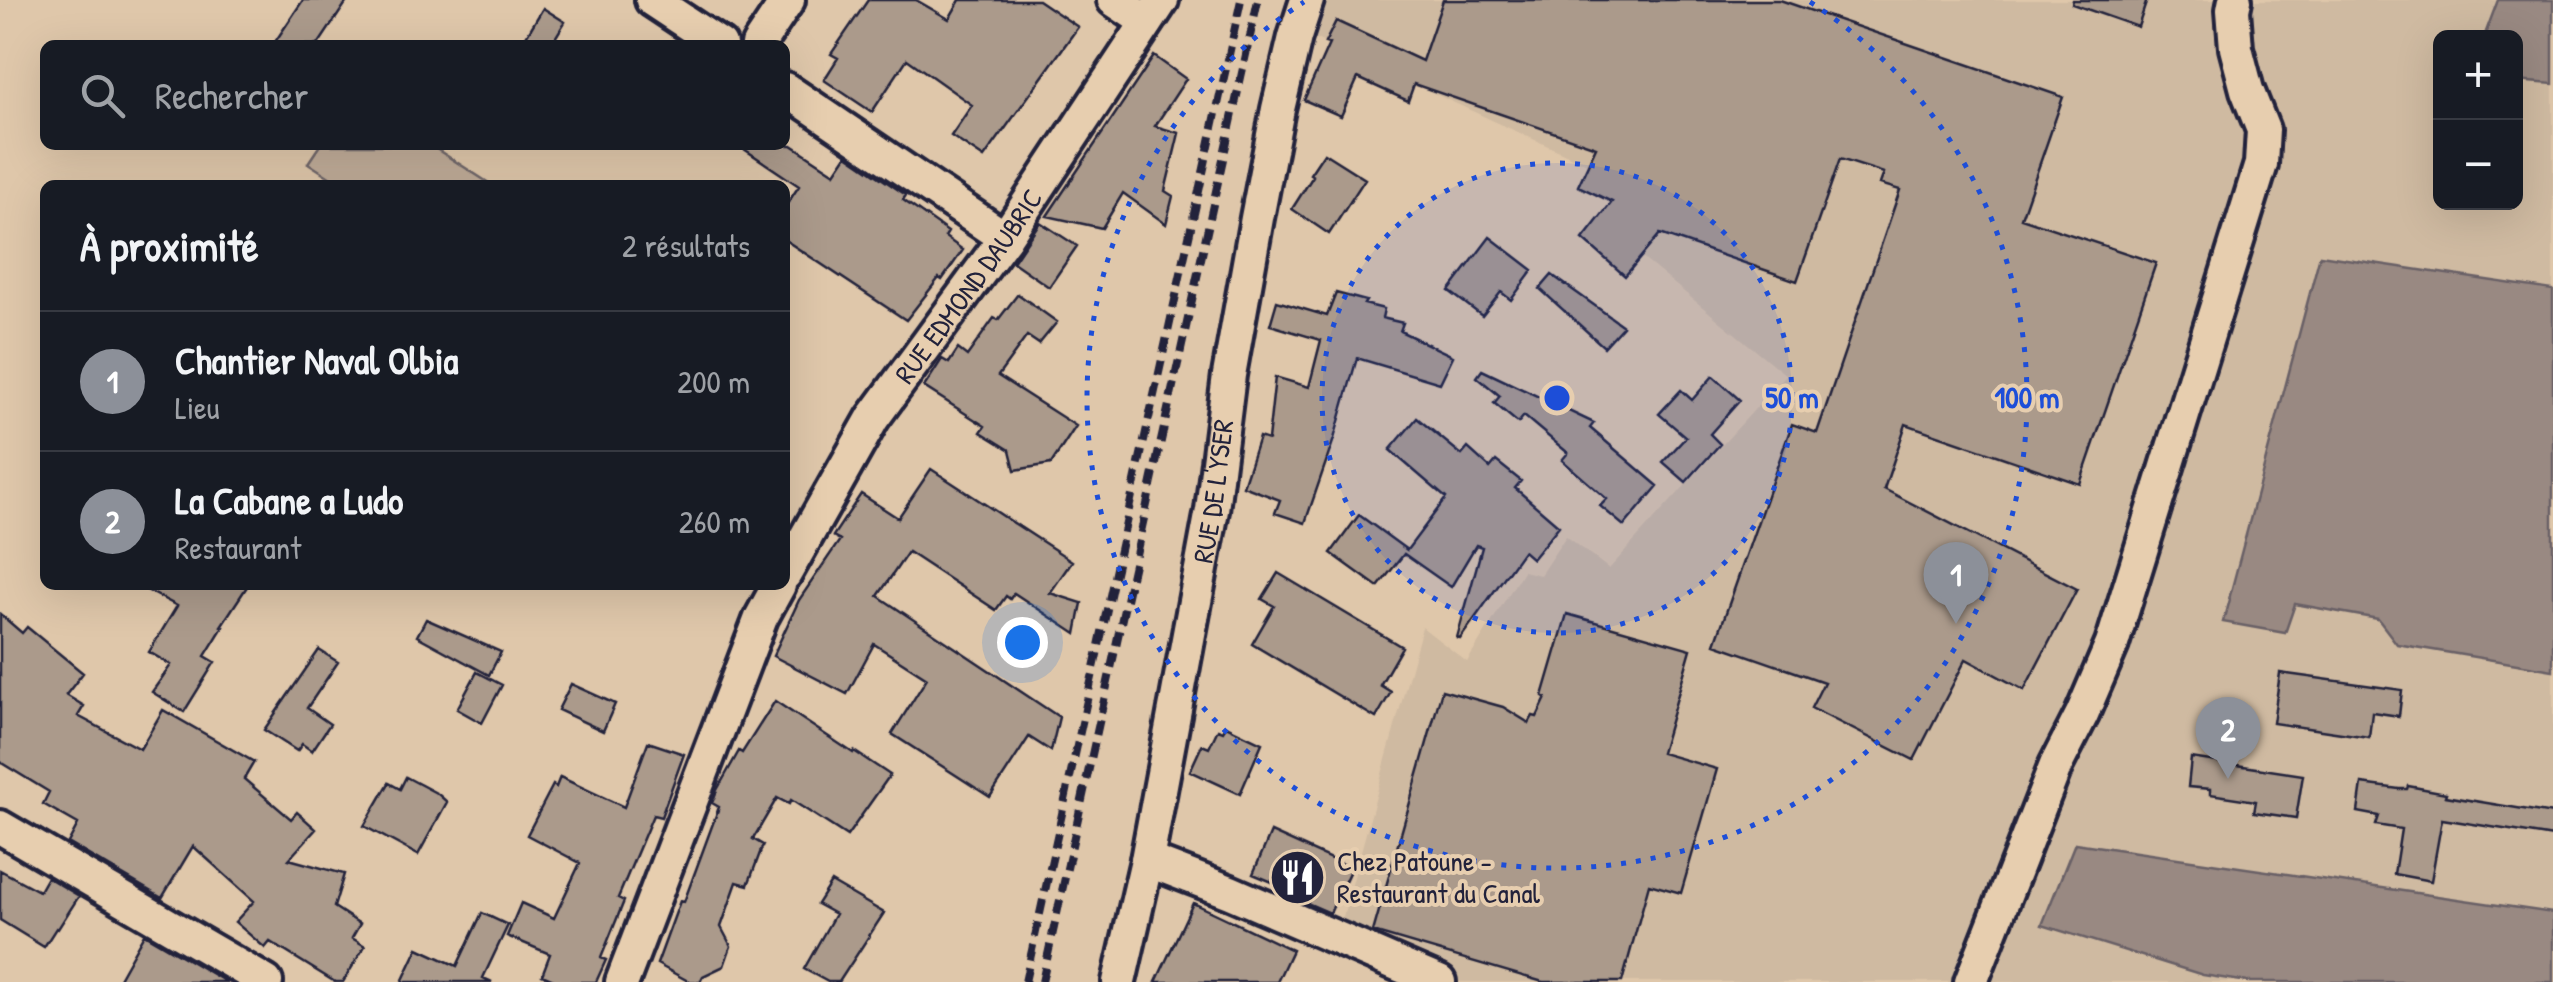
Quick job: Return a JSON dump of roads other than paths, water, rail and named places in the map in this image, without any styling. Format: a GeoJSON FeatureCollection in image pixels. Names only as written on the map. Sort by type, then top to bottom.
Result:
{"type":"FeatureCollection","features":[{"type":"Feature","properties":{"kind":"street"},"geometry":{"type":"LineString","coordinates":[[652,0],[712,40]]}},
{"type":"Feature","properties":{"kind":"street"},"geometry":{"type":"LineString","coordinates":[[761,40],[788,0]]}},
{"type":"Feature","properties":{"kind":"street"},"geometry":{"type":"LineString","coordinates":[[1114,0],[1154,11]]}},
{"type":"Feature","properties":{"kind":"street","name":"RUE DE L'YSER"},"geometry":{"type":"LineString","coordinates":[[1119,982],[1147,860],[1212,510],[1257,218],[1278,109],[1307,0]]}},
{"type":"Feature","properties":{"kind":"street"},"geometry":{"type":"LineString","coordinates":[[1971,982],[2056,765],[2112,644],[2261,164],[2263,130],[2236,48],[2235,0]]}},
{"type":"Feature","properties":{"kind":"street","name":"RUE EDMOND DAUBRIC"},"geometry":{"type":"LineString","coordinates":[[790,565],[872,418],[1004,238],[1154,11]]}},
{"type":"Feature","properties":{"kind":"street"},"geometry":{"type":"LineString","coordinates":[[790,92],[1004,238]]}},
{"type":"Feature","properties":{"kind":"street"},"geometry":{"type":"LineString","coordinates":[[622,982],[761,618],[776,590]]}},
{"type":"Feature","properties":{"kind":"street"},"geometry":{"type":"LineString","coordinates":[[0,826],[266,982]]}},
{"type":"Feature","properties":{"kind":"street"},"geometry":{"type":"LineString","coordinates":[[1147,860],[1438,982]]}},
{"type":"Feature","properties":{"kind":"railway"},"geometry":{"type":"LineString","coordinates":[[1025,982],[1241,0]]}},
{"type":"Feature","properties":{"kind":"railway"},"geometry":{"type":"LineString","coordinates":[[1042,982],[1258,0]]}},
{"type":"Feature","properties":{"kind":"place","name":"Chantier Naval Olbia"},"geometry":{"type":"Point","coordinates":[1956,624]}},
{"type":"Feature","properties":{"kind":"place","name":"La Cabane a Ludo"},"geometry":{"type":"Point","coordinates":[2228,779]}},
{"type":"Feature","properties":{"kind":"place","name":"Chez Patoune - Restaurant du Canal"},"geometry":{"type":"Point","coordinates":[1298,877]}}]}
